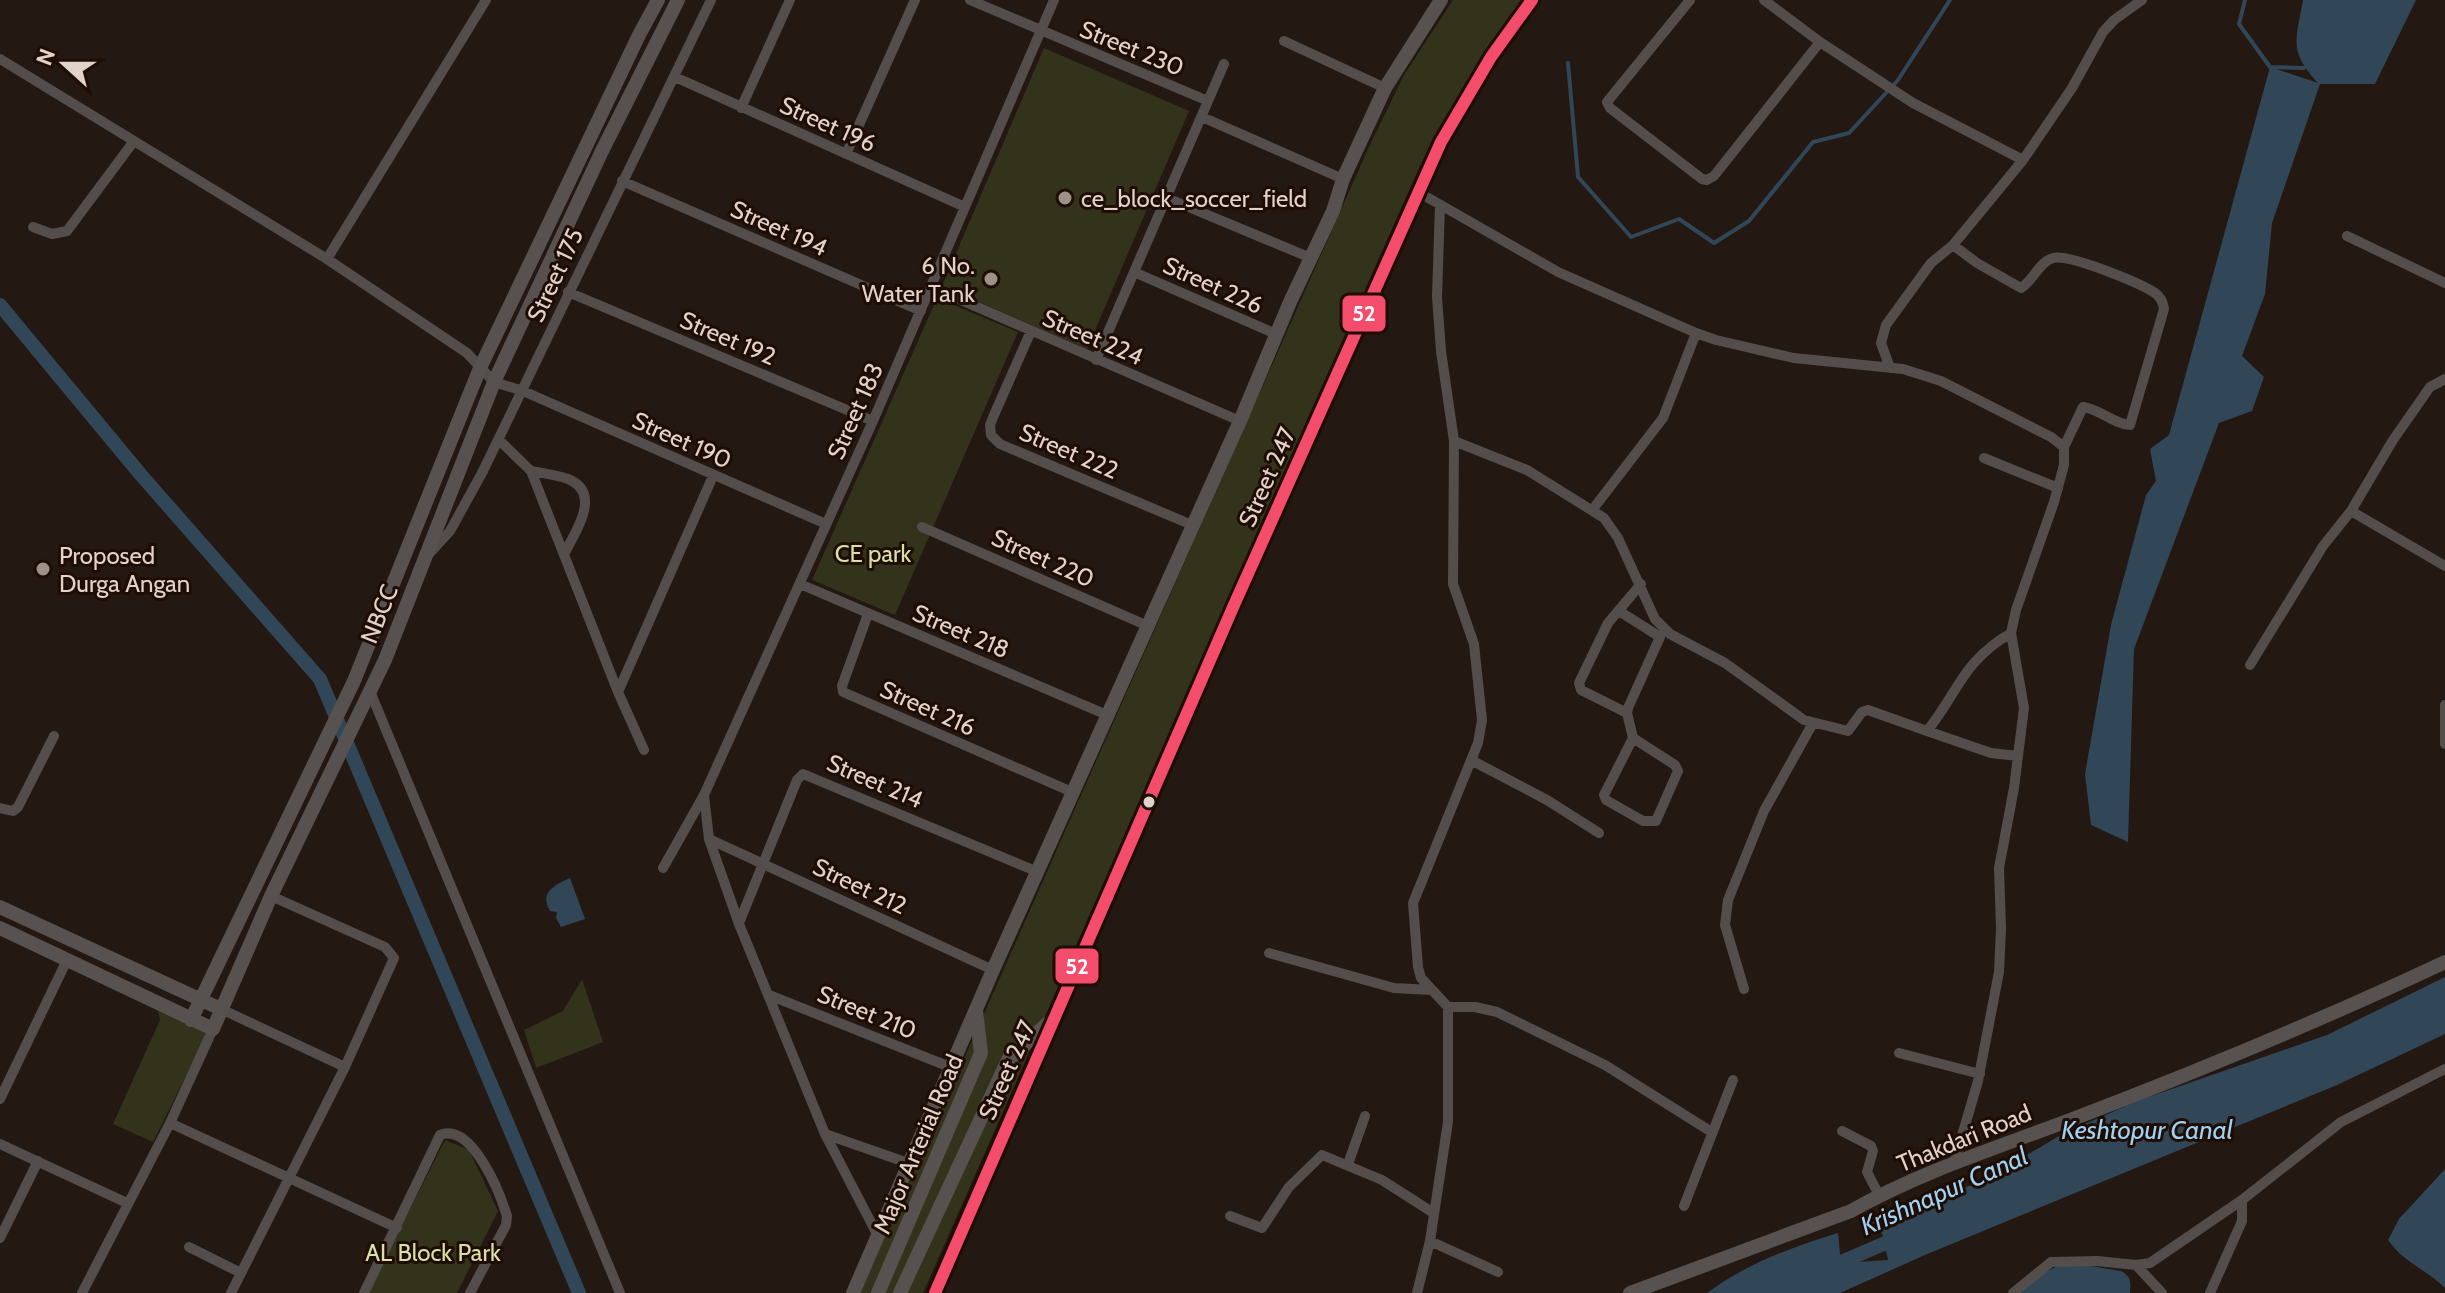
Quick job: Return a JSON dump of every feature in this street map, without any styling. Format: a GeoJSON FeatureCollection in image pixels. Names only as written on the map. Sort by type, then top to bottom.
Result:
{"type":"FeatureCollection","features":[{"type":"Feature","properties":{"kind":"street"},"geometry":{"type":"LineString","coordinates":[[327,259],[486,0]]}},
{"type":"Feature","properties":{"kind":"street"},"geometry":{"type":"LineString","coordinates":[[191,1020],[354,681],[480,368],[658,0]]}},
{"type":"Feature","properties":{"kind":"street","name":"NBCC"},"geometry":{"type":"LineString","coordinates":[[213,1029],[271,896],[385,660],[494,382],[602,151],[678,0]]}},
{"type":"Feature","properties":{"kind":"street","name":"Street 175"},"geometry":{"type":"LineString","coordinates":[[424,559],[450,531],[499,440],[711,0]]}},
{"type":"Feature","properties":{"kind":"street"},"geometry":{"type":"LineString","coordinates":[[741,108],[790,0]]}},
{"type":"Feature","properties":{"kind":"street"},"geometry":{"type":"LineString","coordinates":[[846,154],[915,0]]}},
{"type":"Feature","properties":{"kind":"street","name":"Street 230"},"geometry":{"type":"LineString","coordinates":[[970,0],[1208,101]]}},
{"type":"Feature","properties":{"kind":"street","name":"Street 183"},"geometry":{"type":"LineString","coordinates":[[663,868],[704,795],[800,584],[1054,0]]}},
{"type":"Feature","properties":{"kind":"street","name":"Street 247"},"geometry":{"type":"LineString","coordinates":[[853,1293],[993,970],[1333,211],[1343,179],[1385,88],[1441,0]]}},
{"type":"Feature","properties":{"kind":"street","name":"Street 247"},"geometry":{"type":"LineString","coordinates":[[935,1293],[1441,142],[1491,57],[1532,0]]}},
{"type":"Feature","properties":{"kind":"street"},"geometry":{"type":"LineString","coordinates":[[1690,0],[1607,102],[1610,108],[1702,179],[1714,176],[1820,42]]}},
{"type":"Feature","properties":{"kind":"street"},"geometry":{"type":"LineString","coordinates":[[1764,0],[1890,88],[2023,160]]}},
{"type":"Feature","properties":{"kind":"street"},"geometry":{"type":"LineString","coordinates":[[1890,368],[1881,343],[1886,325],[1931,263],[1953,245],[2023,160],[2072,88],[2103,32],[2142,0]]}},
{"type":"Feature","properties":{"kind":"street"},"geometry":{"type":"LineString","coordinates":[[1284,41],[1385,88]]}},
{"type":"Feature","properties":{"kind":"street"},"geometry":{"type":"LineString","coordinates":[[0,59],[327,259],[467,353],[494,382]]}},
{"type":"Feature","properties":{"kind":"street"},"geometry":{"type":"LineString","coordinates":[[1096,360],[1224,64]]}},
{"type":"Feature","properties":{"kind":"street","name":"Street 196"},"geometry":{"type":"LineString","coordinates":[[675,77],[965,207]]}},
{"type":"Feature","properties":{"kind":"street"},"geometry":{"type":"LineString","coordinates":[[1202,117],[1343,179]]}},
{"type":"Feature","properties":{"kind":"street"},"geometry":{"type":"LineString","coordinates":[[33,227],[52,234],[67,231],[134,141]]}},
{"type":"Feature","properties":{"kind":"street","name":"Street 194"},"geometry":{"type":"LineString","coordinates":[[622,181],[921,311]]}},
{"type":"Feature","properties":{"kind":"street"},"geometry":{"type":"LineString","coordinates":[[1418,192],[1558,272],[1696,333],[1794,358],[1890,368],[1941,381],[1998,413],[2051,437],[2064,447]]}},
{"type":"Feature","properties":{"kind":"street"},"geometry":{"type":"LineString","coordinates":[[1167,198],[1311,258]]}},
{"type":"Feature","properties":{"kind":"street"},"geometry":{"type":"LineString","coordinates":[[1440,205],[1437,297],[1454,441],[1453,584],[1474,644],[1482,720],[1478,743],[1413,903],[1421,978],[1448,1007],[1475,1007],[1497,1012],[1605,1065],[1710,1131]]}},
{"type":"Feature","properties":{"kind":"street"},"geometry":{"type":"LineString","coordinates":[[2347,236],[2445,283]]}},
{"type":"Feature","properties":{"kind":"street"},"geometry":{"type":"LineString","coordinates":[[1953,245],[2021,288],[2054,258],[2115,274],[2156,294],[2163,301],[2164,309],[2146,379],[2130,425],[2083,407],[2064,447],[2058,488],[2016,610],[2011,633],[2024,708],[1999,868],[1999,972],[1980,1074],[1954,1163]]}},
{"type":"Feature","properties":{"kind":"street","name":"Street 226"},"geometry":{"type":"LineString","coordinates":[[1134,272],[1276,334]]}},
{"type":"Feature","properties":{"kind":"street","name":"Street 224"},"geometry":{"type":"LineString","coordinates":[[931,287],[1240,421]]}},
{"type":"Feature","properties":{"kind":"street","name":"Street 192"},"geometry":{"type":"LineString","coordinates":[[568,292],[873,421]]}},
{"type":"Feature","properties":{"kind":"street","name":"Street 222"},"geometry":{"type":"LineString","coordinates":[[1031,331],[990,425],[991,435],[1000,444],[1192,525]]}},
{"type":"Feature","properties":{"kind":"street"},"geometry":{"type":"LineString","coordinates":[[1593,509],[1663,418],[1696,333]]}},
{"type":"Feature","properties":{"kind":"street"},"geometry":{"type":"LineString","coordinates":[[2250,665],[2323,546],[2351,511],[2423,396],[2430,387],[2445,379]]}},
{"type":"Feature","properties":{"kind":"street","name":"Street 190"},"geometry":{"type":"LineString","coordinates":[[494,382],[523,391],[826,524]]}},
{"type":"Feature","properties":{"kind":"street"},"geometry":{"type":"LineString","coordinates":[[499,440],[531,471],[644,750]]}},
{"type":"Feature","properties":{"kind":"street"},"geometry":{"type":"LineString","coordinates":[[1454,441],[1527,470],[1593,509],[1604,518],[1618,538],[1655,619],[1665,629],[1725,663],[1793,713],[1813,723],[1848,731],[1862,712],[1868,710],[1991,753],[2018,756]]}},
{"type":"Feature","properties":{"kind":"street"},"geometry":{"type":"LineString","coordinates":[[1984,458],[2058,488]]}},
{"type":"Feature","properties":{"kind":"street"},"geometry":{"type":"LineString","coordinates":[[531,471],[568,479],[580,486],[586,498],[584,513],[564,554]]}},
{"type":"Feature","properties":{"kind":"street"},"geometry":{"type":"LineString","coordinates":[[618,692],[713,476]]}},
{"type":"Feature","properties":{"kind":"street"},"geometry":{"type":"LineString","coordinates":[[2351,511],[2445,566]]}},
{"type":"Feature","properties":{"kind":"street","name":"Street 220"},"geometry":{"type":"LineString","coordinates":[[922,527],[1148,626]]}},
{"type":"Feature","properties":{"kind":"street","name":"Street 218"},"geometry":{"type":"LineString","coordinates":[[800,584],[1107,715]]}},
{"type":"Feature","properties":{"kind":"street"},"geometry":{"type":"LineString","coordinates":[[1627,713],[1579,687],[1587,663],[1608,623],[1641,584]]}},
{"type":"Feature","properties":{"kind":"street"},"geometry":{"type":"LineString","coordinates":[[1619,611],[1660,637],[1627,713],[1633,738],[1604,795],[1606,800],[1643,821],[1656,821],[1678,771],[1675,765],[1633,738]]}},
{"type":"Feature","properties":{"kind":"street","name":"Street 216"},"geometry":{"type":"LineString","coordinates":[[868,614],[842,686],[843,692],[1072,792]]}},
{"type":"Feature","properties":{"kind":"street"},"geometry":{"type":"LineString","coordinates":[[1927,731],[1974,661],[1989,646],[2011,633]]}},
{"type":"Feature","properties":{"kind":"street"},"geometry":{"type":"LineString","coordinates":[[368,693],[620,1293]]}},
{"type":"Feature","properties":{"kind":"street"},"geometry":{"type":"LineString","coordinates":[[2445,705],[2445,744]]}},
{"type":"Feature","properties":{"kind":"street"},"geometry":{"type":"LineString","coordinates":[[340,712],[353,723]]}},
{"type":"Feature","properties":{"kind":"street"},"geometry":{"type":"LineString","coordinates":[[1744,989],[1725,925],[1728,900],[1764,811],[1813,723]]}},
{"type":"Feature","properties":{"kind":"street"},"geometry":{"type":"LineString","coordinates":[[0,808],[13,811],[18,807],[54,736]]}},
{"type":"Feature","properties":{"kind":"street"},"geometry":{"type":"LineString","coordinates":[[1471,760],[1547,800],[1599,833]]}},
{"type":"Feature","properties":{"kind":"street","name":"Street 214"},"geometry":{"type":"LineString","coordinates":[[739,924],[797,780],[803,774],[1038,872]]}},
{"type":"Feature","properties":{"kind":"street"},"geometry":{"type":"LineString","coordinates":[[704,795],[709,839],[739,924],[825,1134],[877,1234]]}},
{"type":"Feature","properties":{"kind":"street","name":"Street 212"},"geometry":{"type":"LineString","coordinates":[[709,839],[993,970]]}},
{"type":"Feature","properties":{"kind":"street"},"geometry":{"type":"LineString","coordinates":[[231,1293],[345,1067],[394,958],[385,947],[271,896]]}},
{"type":"Feature","properties":{"kind":"street"},"geometry":{"type":"LineString","coordinates":[[0,907],[345,1067]]}},
{"type":"Feature","properties":{"kind":"street"},"geometry":{"type":"LineString","coordinates":[[0,928],[213,1029],[170,1123],[82,1293]]}},
{"type":"Feature","properties":{"kind":"street"},"geometry":{"type":"LineString","coordinates":[[1269,953],[1394,988],[1431,990]]}},
{"type":"Feature","properties":{"kind":"street"},"geometry":{"type":"LineString","coordinates":[[0,1099],[67,960]]}},
{"type":"Feature","properties":{"kind":"street","name":"Thakdari Road"},"geometry":{"type":"LineString","coordinates":[[1630,1293],[1851,1211],[1879,1195],[1954,1163],[2284,1035],[2445,962]]}},
{"type":"Feature","properties":{"kind":"street","name":"Street 210"},"geometry":{"type":"LineString","coordinates":[[769,995],[950,1067]]}},
{"type":"Feature","properties":{"kind":"street"},"geometry":{"type":"LineString","coordinates":[[1417,1293],[1430,1241],[1448,1122],[1448,1007]]}},
{"type":"Feature","properties":{"kind":"street","name":"Major Arterial Road"},"geometry":{"type":"LineString","coordinates":[[878,1293],[981,1053],[976,1009]]}},
{"type":"Feature","properties":{"kind":"street","name":"Major Arterial Road"},"geometry":{"type":"LineString","coordinates":[[900,1293],[1008,1060],[1054,1017]]}},
{"type":"Feature","properties":{"kind":"street"},"geometry":{"type":"LineString","coordinates":[[1899,1053],[1980,1074]]}},
{"type":"Feature","properties":{"kind":"street"},"geometry":{"type":"LineString","coordinates":[[2013,1293],[2051,1262],[2150,1263],[2242,1200],[2341,1122],[2445,1069]]}},
{"type":"Feature","properties":{"kind":"street"},"geometry":{"type":"LineString","coordinates":[[1684,1206],[1710,1131],[1733,1080]]}},
{"type":"Feature","properties":{"kind":"street"},"geometry":{"type":"LineString","coordinates":[[1348,1164],[1365,1116]]}},
{"type":"Feature","properties":{"kind":"street"},"geometry":{"type":"LineString","coordinates":[[170,1123],[397,1228]]}},
{"type":"Feature","properties":{"kind":"street"},"geometry":{"type":"LineString","coordinates":[[1842,1131],[1871,1146],[1873,1151],[1867,1172],[1879,1195]]}},
{"type":"Feature","properties":{"kind":"street"},"geometry":{"type":"LineString","coordinates":[[364,1293],[440,1135],[446,1133],[461,1136],[474,1147],[507,1216],[506,1225],[470,1293]]}},
{"type":"Feature","properties":{"kind":"street"},"geometry":{"type":"LineString","coordinates":[[825,1134],[908,1163]]}},
{"type":"Feature","properties":{"kind":"street"},"geometry":{"type":"LineString","coordinates":[[0,1144],[127,1203]]}},
{"type":"Feature","properties":{"kind":"street"},"geometry":{"type":"LineString","coordinates":[[1230,1216],[1262,1228],[1289,1187],[1317,1158],[1328,1156],[1398,1189],[1432,1212]]}},
{"type":"Feature","properties":{"kind":"street"},"geometry":{"type":"LineString","coordinates":[[0,1238],[38,1161]]}},
{"type":"Feature","properties":{"kind":"street"},"geometry":{"type":"LineString","coordinates":[[2210,1293],[2242,1221],[2242,1200]]}},
{"type":"Feature","properties":{"kind":"street"},"geometry":{"type":"LineString","coordinates":[[1430,1241],[1498,1272]]}},
{"type":"Feature","properties":{"kind":"street"},"geometry":{"type":"LineString","coordinates":[[189,1247],[241,1273]]}},
{"type":"Feature","properties":{"kind":"street"},"geometry":{"type":"LineString","coordinates":[[2136,1265],[2162,1293]]}},
{"type":"Feature","properties":{"kind":"green space"},"geometry":{"type":"Polygon","coordinates":[[[1453,0],[1522,0],[1467,82],[1419,168],[923,1293],[860,1293],[1368,149],[1404,75],[1453,0]]]}},
{"type":"Feature","properties":{"kind":"green space","name":"ce_block_soccer_field"},"geometry":{"type":"Polygon","coordinates":[[[1044,48],[1189,111],[1087,349],[942,286],[1044,48]]]}},
{"type":"Feature","properties":{"kind":"green space","name":"CE park"},"geometry":{"type":"Polygon","coordinates":[[[937,298],[1018,332],[895,615],[812,580],[937,298]]]}},
{"type":"Feature","properties":{"kind":"green space"},"geometry":{"type":"Polygon","coordinates":[[[582,979],[603,1042],[536,1068],[524,1030],[563,1011],[582,979]]]}},
{"type":"Feature","properties":{"kind":"green space"},"geometry":{"type":"Polygon","coordinates":[[[158,1010],[210,1028],[153,1142],[113,1124],[160,1020],[158,1010]]]}},
{"type":"Feature","properties":{"kind":"green space","name":"AL Block Park"},"geometry":{"type":"Polygon","coordinates":[[[445,1140],[469,1150],[498,1211],[457,1293],[368,1293],[445,1140]]]}},
{"type":"Feature","properties":{"kind":"water"},"geometry":{"type":"Polygon","coordinates":[[[2303,0],[2416,0],[2375,84],[2320,84],[2272,223],[2265,294],[2242,356],[2264,377],[2252,411],[2219,423],[2134,649],[2128,842],[2091,825],[2085,774],[2111,625],[2146,495],[2156,481],[2150,449],[2169,435],[2270,67],[2318,83],[2298,53],[2298,26],[2303,0]]]}},
{"type":"Feature","properties":{"kind":"water"},"geometry":{"type":"Polygon","coordinates":[[[570,878],[585,919],[561,927],[556,918],[557,912],[550,911],[546,899],[550,890],[570,878]]]}},
{"type":"Feature","properties":{"kind":"water","name":"Keshtopur Canal"},"geometry":{"type":"Polygon","coordinates":[[[2445,977],[2445,1034],[2337,1085],[1840,1293],[1707,1293],[1737,1273],[1770,1257],[1838,1233],[1841,1263],[1888,1260],[1882,1233],[1870,1223],[1912,1210],[1990,1177],[2064,1133],[2140,1100],[2327,1035],[2445,977]]]}},
{"type":"Feature","properties":{"kind":"water"},"geometry":{"type":"Polygon","coordinates":[[[2445,1169],[2445,1288],[2401,1255],[2388,1240],[2399,1219],[2445,1169]]]}},
{"type":"Feature","properties":{"kind":"water"},"geometry":{"type":"Polygon","coordinates":[[[2066,1262],[2121,1271],[2130,1280],[2130,1293],[2021,1293],[2037,1276],[2066,1262]]]}},
{"type":"Feature","properties":{"kind":"waterway"},"geometry":{"type":"LineString","coordinates":[[1568,63],[1578,177],[1631,237],[1679,219],[1714,243],[1749,221],[1813,142],[1849,133],[1898,80],[1950,0]]}},
{"type":"Feature","properties":{"kind":"waterway"},"geometry":{"type":"LineString","coordinates":[[2245,0],[2239,24],[2270,67],[2304,68]]}},
{"type":"Feature","properties":{"kind":"waterway"},"geometry":{"type":"LineString","coordinates":[[0,305],[141,475],[320,679],[579,1293]]}},
{"type":"Feature","properties":{"kind":"waterway","name":"Krishnapur Canal"},"geometry":{"type":"LineString","coordinates":[[1825,1269],[1902,1236]]}},
{"type":"Feature","properties":{"kind":"transit line","name":"52"},"geometry":{"type":"LineString","coordinates":[[935,1293],[1234,605],[1441,142],[1491,57],[1532,0]]}},
{"type":"Feature","properties":{"kind":"place","name":"ce_block_soccer_field"},"geometry":{"type":"Point","coordinates":[1065,198]}},
{"type":"Feature","properties":{"kind":"place","name":"6 No. Water Tank"},"geometry":{"type":"Point","coordinates":[991,279]}},
{"type":"Feature","properties":{"kind":"place","name":"Proposed Durga Angan"},"geometry":{"type":"Point","coordinates":[43,569]}}]}
